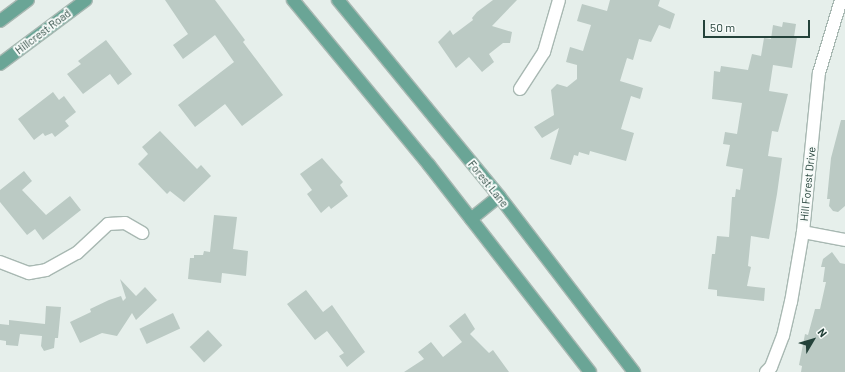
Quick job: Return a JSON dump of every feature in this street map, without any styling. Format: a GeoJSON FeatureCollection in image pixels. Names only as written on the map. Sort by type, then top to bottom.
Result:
{"type":"FeatureCollection","features":[{"type":"Feature","properties":{"kind":"main road"},"geometry":{"type":"LineString","coordinates":[[0,21],[28,0]]}},
{"type":"Feature","properties":{"kind":"main road","name":"Hillcrest Road"},"geometry":{"type":"LineString","coordinates":[[0,64],[86,0]]}},
{"type":"Feature","properties":{"kind":"main road"},"geometry":{"type":"LineString","coordinates":[[293,0],[471,219],[590,372]]}},
{"type":"Feature","properties":{"kind":"main road","name":"Forest Lane"},"geometry":{"type":"LineString","coordinates":[[338,0],[499,196],[634,372]]}},
{"type":"Feature","properties":{"kind":"main road"},"geometry":{"type":"LineString","coordinates":[[346,0],[355,22]]}},
{"type":"Feature","properties":{"kind":"main road"},"geometry":{"type":"LineString","coordinates":[[471,219],[499,196]]}},
{"type":"Feature","properties":{"kind":"street"},"geometry":{"type":"LineString","coordinates":[[520,89],[544,52],[558,0]]}},
{"type":"Feature","properties":{"kind":"street","name":"Hill Forest Drive"},"geometry":{"type":"LineString","coordinates":[[769,370],[782,336],[791,302],[803,232],[819,73],[841,0]]}},
{"type":"Feature","properties":{"kind":"street"},"geometry":{"type":"LineString","coordinates":[[0,262],[29,273],[46,270],[77,253],[108,224],[124,223],[142,233]]}},
{"type":"Feature","properties":{"kind":"street"},"geometry":{"type":"LineString","coordinates":[[803,232],[845,240]]}},
{"type":"Feature","properties":{"kind":"building"},"geometry":{"type":"Polygon","coordinates":[[[165,0],[215,0],[245,40],[243,42],[283,95],[242,126],[225,104],[195,127],[178,105],[234,62],[215,35],[183,59],[173,45],[188,34],[165,0]]]}},
{"type":"Feature","properties":{"kind":"building"},"geometry":{"type":"Polygon","coordinates":[[[493,0],[517,0],[492,26],[512,32],[510,43],[503,43],[489,54],[494,62],[482,72],[469,57],[456,68],[438,42],[450,30],[453,35],[473,20],[472,18],[477,12],[493,0]]]}},
{"type":"Feature","properties":{"kind":"building"},"geometry":{"type":"Polygon","coordinates":[[[610,0],[660,0],[658,6],[675,14],[670,29],[659,25],[651,42],[639,39],[633,60],[627,58],[620,81],[643,88],[640,99],[631,96],[621,129],[634,133],[626,161],[590,151],[589,155],[579,152],[578,156],[574,155],[571,165],[550,159],[559,128],[542,138],[534,127],[554,115],[551,90],[557,84],[567,87],[577,79],[577,65],[566,62],[570,47],[583,51],[591,25],[577,21],[582,4],[607,11],[610,0]]]}},
{"type":"Feature","properties":{"kind":"building"},"geometry":{"type":"Polygon","coordinates":[[[783,22],[796,24],[794,37],[797,37],[792,68],[773,65],[769,91],[788,94],[778,132],[772,131],[768,156],[782,158],[777,194],[769,239],[751,236],[748,266],[751,267],[747,286],[765,288],[764,301],[717,296],[717,290],[708,289],[712,254],[715,254],[717,236],[729,237],[732,197],[735,197],[736,189],[740,190],[743,169],[726,166],[730,145],[723,144],[725,132],[737,134],[742,103],[712,99],[714,71],[720,72],[721,66],[748,70],[752,54],[761,56],[764,38],[771,39],[773,25],[782,27],[783,22]]]}},
{"type":"Feature","properties":{"kind":"building"},"geometry":{"type":"Polygon","coordinates":[[[106,40],[132,74],[118,85],[110,74],[83,94],[67,74],[81,64],[78,61],[106,40]]]}},
{"type":"Feature","properties":{"kind":"building"},"geometry":{"type":"Polygon","coordinates":[[[53,92],[59,100],[64,96],[76,112],[65,121],[69,126],[55,137],[52,133],[45,136],[43,133],[34,140],[18,119],[53,92]]]}},
{"type":"Feature","properties":{"kind":"building"},"geometry":{"type":"Polygon","coordinates":[[[841,120],[845,120],[845,206],[838,212],[833,211],[829,206],[830,199],[827,199],[831,158],[841,120]]]}},
{"type":"Feature","properties":{"kind":"building"},"geometry":{"type":"Polygon","coordinates":[[[160,131],[197,169],[201,165],[211,176],[184,202],[170,191],[167,194],[138,164],[148,154],[142,147],[160,131]]]}},
{"type":"Feature","properties":{"kind":"building"},"geometry":{"type":"Polygon","coordinates":[[[322,158],[343,182],[340,185],[348,196],[331,209],[329,206],[321,213],[307,194],[312,190],[300,174],[322,158]]]}},
{"type":"Feature","properties":{"kind":"building"},"geometry":{"type":"Polygon","coordinates":[[[24,171],[32,181],[22,190],[46,215],[70,196],[81,210],[43,240],[35,229],[27,235],[0,202],[0,190],[24,171]]]}},
{"type":"Feature","properties":{"kind":"building"},"geometry":{"type":"Polygon","coordinates":[[[214,215],[237,217],[233,249],[248,251],[246,276],[222,273],[221,283],[188,279],[190,258],[194,258],[194,255],[203,255],[204,251],[210,252],[214,215]]]}},
{"type":"Feature","properties":{"kind":"building"},"geometry":{"type":"Polygon","coordinates":[[[832,252],[840,263],[845,264],[845,372],[801,372],[802,366],[799,365],[805,334],[808,335],[815,309],[820,309],[826,282],[823,282],[825,267],[821,267],[823,259],[832,252]]]}},
{"type":"Feature","properties":{"kind":"building"},"geometry":{"type":"Polygon","coordinates":[[[120,279],[136,296],[145,287],[157,300],[136,320],[132,313],[117,336],[102,333],[80,343],[70,322],[91,312],[90,309],[109,300],[121,296],[123,301],[126,298],[120,279]]]}},
{"type":"Feature","properties":{"kind":"building"},"geometry":{"type":"Polygon","coordinates":[[[306,290],[323,312],[332,305],[365,352],[347,367],[339,356],[344,353],[327,331],[315,340],[287,304],[306,290]]]}},
{"type":"Feature","properties":{"kind":"building"},"geometry":{"type":"Polygon","coordinates":[[[46,306],[61,307],[58,338],[55,338],[54,348],[44,351],[41,346],[42,336],[20,334],[18,346],[6,345],[6,341],[0,340],[0,324],[9,325],[9,320],[45,324],[46,306]]]}},
{"type":"Feature","properties":{"kind":"building"},"geometry":{"type":"Polygon","coordinates":[[[173,313],[180,328],[147,344],[139,329],[173,313]]]}},
{"type":"Feature","properties":{"kind":"building"},"geometry":{"type":"Polygon","coordinates":[[[465,313],[475,329],[470,334],[489,353],[493,350],[509,372],[404,372],[424,359],[418,352],[431,342],[443,357],[462,342],[449,326],[465,313]]]}},
{"type":"Feature","properties":{"kind":"building"},"geometry":{"type":"Polygon","coordinates":[[[208,330],[222,345],[204,362],[190,347],[208,330]]]}}]}
